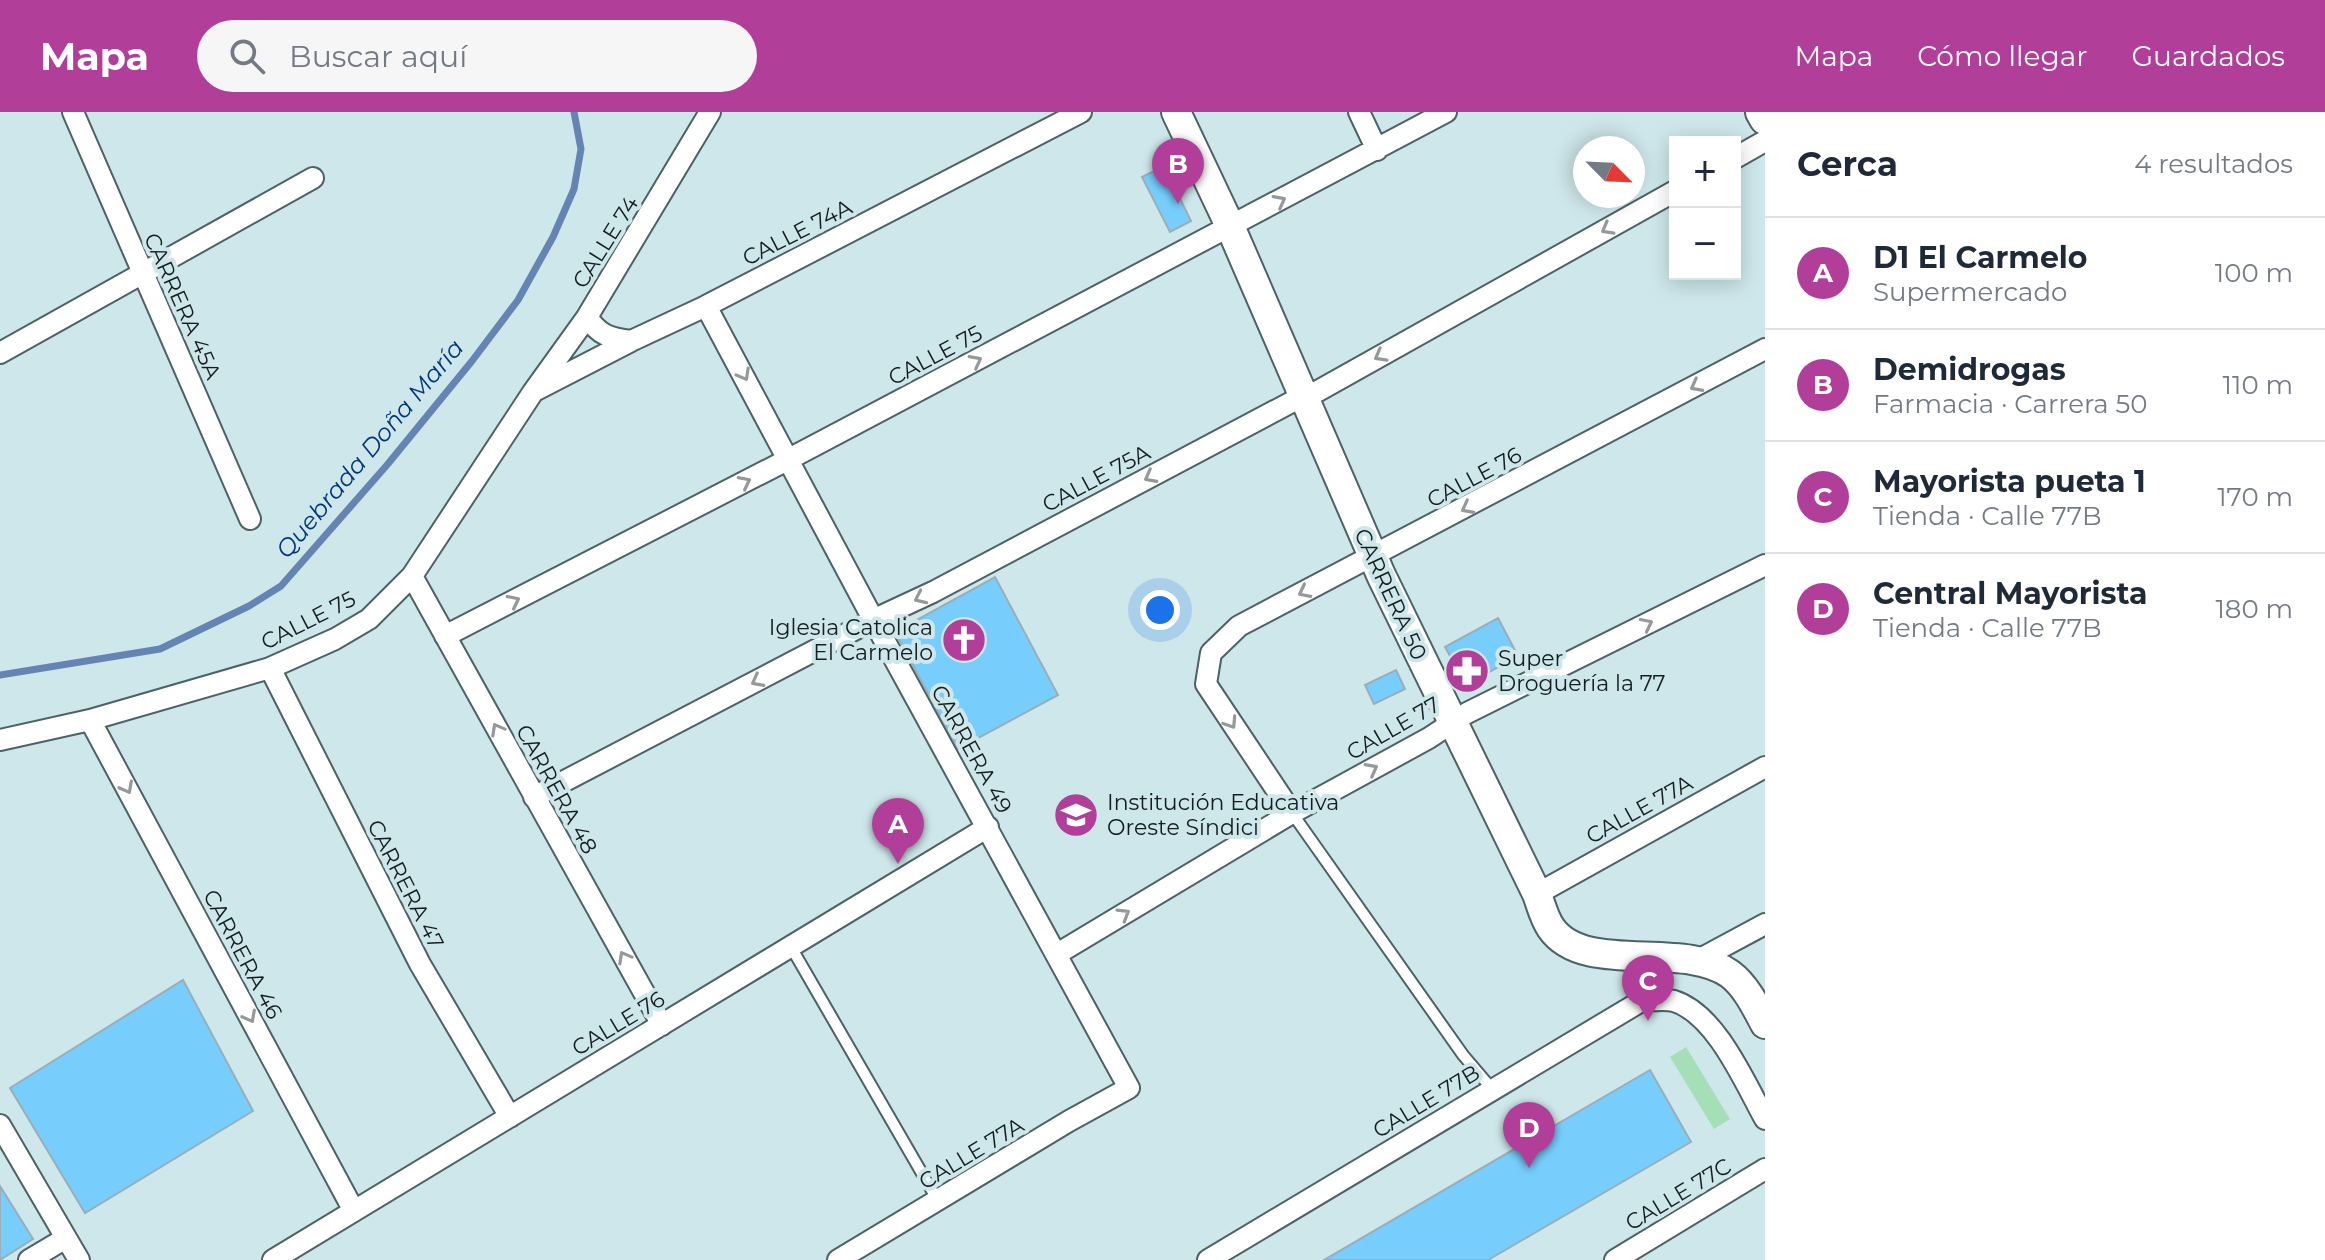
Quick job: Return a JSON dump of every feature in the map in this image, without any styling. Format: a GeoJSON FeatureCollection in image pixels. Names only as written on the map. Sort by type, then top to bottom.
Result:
{"type":"FeatureCollection","features":[{"type":"Feature","properties":{"kind":"main road"},"geometry":{"type":"LineString","coordinates":[[1761,112],[1765,119]]}},
{"type":"Feature","properties":{"kind":"street","name":"CARRERA 45A"},"geometry":{"type":"LineString","coordinates":[[73,112],[250,519]]}},
{"type":"Feature","properties":{"kind":"street","name":"CALLE 74"},"geometry":{"type":"LineString","coordinates":[[533,392],[587,317],[710,112]]}},
{"type":"Feature","properties":{"kind":"street","name":"CALLE 74A"},"geometry":{"type":"LineString","coordinates":[[533,392],[1081,112]]}},
{"type":"Feature","properties":{"kind":"street","name":"CARRERA 50"},"geometry":{"type":"LineString","coordinates":[[1176,112],[1230,226],[1374,557],[1537,894],[1550,927],[1561,939],[1585,951],[1700,959]]}},
{"type":"Feature","properties":{"kind":"street"},"geometry":{"type":"LineString","coordinates":[[1359,112],[1377,150]]}},
{"type":"Feature","properties":{"kind":"street","name":"CALLE 75"},"geometry":{"type":"LineString","coordinates":[[445,636],[789,459],[1446,112]]}},
{"type":"Feature","properties":{"kind":"street"},"geometry":{"type":"LineString","coordinates":[[1741,155],[1765,141]]}},
{"type":"Feature","properties":{"kind":"street"},"geometry":{"type":"LineString","coordinates":[[0,353],[313,178]]}},
{"type":"Feature","properties":{"kind":"street","name":"CALLE 75A"},"geometry":{"type":"LineString","coordinates":[[534,797],[875,619],[933,592],[1303,396],[1318,391],[1669,194]]}},
{"type":"Feature","properties":{"kind":"street","name":"CARRERA 49"},"geometry":{"type":"LineString","coordinates":[[706,306],[1129,1088]]}},
{"type":"Feature","properties":{"kind":"street"},"geometry":{"type":"LineString","coordinates":[[587,317],[606,338],[631,341]]}},
{"type":"Feature","properties":{"kind":"street","name":"CALLE 76"},"geometry":{"type":"LineString","coordinates":[[1292,813],[1206,684],[1211,653],[1239,626],[1765,349]]}},
{"type":"Feature","properties":{"kind":"street","name":"CALLE 75"},"geometry":{"type":"LineString","coordinates":[[0,740],[90,720],[270,668],[335,639],[369,619],[412,576],[533,392]]}},
{"type":"Feature","properties":{"kind":"street","name":"CALLE 77"},"geometry":{"type":"LineString","coordinates":[[1057,954],[1292,813],[1453,723],[1765,565]]}},
{"type":"Feature","properties":{"kind":"street","name":"CARRERA 48"},"geometry":{"type":"LineString","coordinates":[[412,576],[662,1025]]}},
{"type":"Feature","properties":{"kind":"street","name":"CARRERA 47"},"geometry":{"type":"LineString","coordinates":[[270,668],[420,964],[510,1117]]}},
{"type":"Feature","properties":{"kind":"street","name":"CARRERA 46"},"geometry":{"type":"LineString","coordinates":[[90,720],[354,1211]]}},
{"type":"Feature","properties":{"kind":"street","name":"CALLE 77A"},"geometry":{"type":"LineString","coordinates":[[1537,894],[1765,767]]}},
{"type":"Feature","properties":{"kind":"street","name":"CALLE 76"},"geometry":{"type":"LineString","coordinates":[[273,1260],[988,827]]}},
{"type":"Feature","properties":{"kind":"street"},"geometry":{"type":"LineString","coordinates":[[1700,959],[1765,924]]}},
{"type":"Feature","properties":{"kind":"street"},"geometry":{"type":"LineString","coordinates":[[1700,959],[1730,975],[1750,998],[1765,1024]]}},
{"type":"Feature","properties":{"kind":"street","name":"CALLE 77B"},"geometry":{"type":"LineString","coordinates":[[1208,1260],[1643,1000],[1674,1001],[1703,1019],[1727,1052],[1765,1119]]}},
{"type":"Feature","properties":{"kind":"street","name":"CALLE 77A"},"geometry":{"type":"LineString","coordinates":[[838,1260],[1129,1088]]}},
{"type":"Feature","properties":{"kind":"street"},"geometry":{"type":"LineString","coordinates":[[0,1125],[79,1260]]}},
{"type":"Feature","properties":{"kind":"street","name":"CALLE 77C"},"geometry":{"type":"LineString","coordinates":[[1615,1260],[1765,1169]]}},
{"type":"Feature","properties":{"kind":"street"},"geometry":{"type":"LineString","coordinates":[[29,1260],[66,1238]]}},
{"type":"Feature","properties":{"kind":"lane"},"geometry":{"type":"LineString","coordinates":[[1292,813],[1463,1055],[1492,1089]]}},
{"type":"Feature","properties":{"kind":"lane"},"geometry":{"type":"LineString","coordinates":[[790,946],[938,1201]]}},
{"type":"Feature","properties":{"kind":"green space"},"geometry":{"type":"Polygon","coordinates":[[[1686,1047],[1730,1119],[1714,1129],[1670,1057],[1686,1047]]]}},
{"type":"Feature","properties":{"kind":"building"},"geometry":{"type":"Polygon","coordinates":[[[1164,166],[1191,221],[1170,232],[1142,177],[1164,166]]]}},
{"type":"Feature","properties":{"kind":"building"},"geometry":{"type":"Polygon","coordinates":[[[995,577],[1058,695],[958,749],[895,632],[995,577]]]}},
{"type":"Feature","properties":{"kind":"building"},"geometry":{"type":"Polygon","coordinates":[[[1498,618],[1518,656],[1466,685],[1445,647],[1498,618]]]}},
{"type":"Feature","properties":{"kind":"building"},"geometry":{"type":"Polygon","coordinates":[[[1396,670],[1405,689],[1374,704],[1365,685],[1396,670]]]}},
{"type":"Feature","properties":{"kind":"building"},"geometry":{"type":"Polygon","coordinates":[[[183,980],[253,1111],[85,1213],[10,1088],[183,980]]]}},
{"type":"Feature","properties":{"kind":"building"},"geometry":{"type":"Polygon","coordinates":[[[1650,1070],[1691,1142],[1488,1260],[1324,1260],[1650,1070]]]}},
{"type":"Feature","properties":{"kind":"building"},"geometry":{"type":"Polygon","coordinates":[[[0,1186],[33,1239],[0,1260],[0,1186]]]}},
{"type":"Feature","properties":{"kind":"waterway","name":"Quebrada Doña María"},"geometry":{"type":"LineString","coordinates":[[0,675],[160,649],[249,606],[281,586],[387,465],[518,300],[553,237],[574,189],[581,149],[574,112]]}},
{"type":"Feature","properties":{"kind":"place","name":"Demidrogas"},"geometry":{"type":"Point","coordinates":[1178,204]}},
{"type":"Feature","properties":{"kind":"place","name":"Iglesia Catolica El Carmelo"},"geometry":{"type":"Point","coordinates":[964,640]}},
{"type":"Feature","properties":{"kind":"place","name":"Super Droguería la 77"},"geometry":{"type":"Point","coordinates":[1467,671]}},
{"type":"Feature","properties":{"kind":"place","name":"Institución Educativa Oreste Síndici"},"geometry":{"type":"Point","coordinates":[1076,815]}},
{"type":"Feature","properties":{"kind":"place","name":"D1 El Carmelo"},"geometry":{"type":"Point","coordinates":[898,864]}},
{"type":"Feature","properties":{"kind":"place","name":"Mayorista pueta 1"},"geometry":{"type":"Point","coordinates":[1648,1021]}},
{"type":"Feature","properties":{"kind":"place","name":"Central Mayorista"},"geometry":{"type":"Point","coordinates":[1529,1168]}}]}
